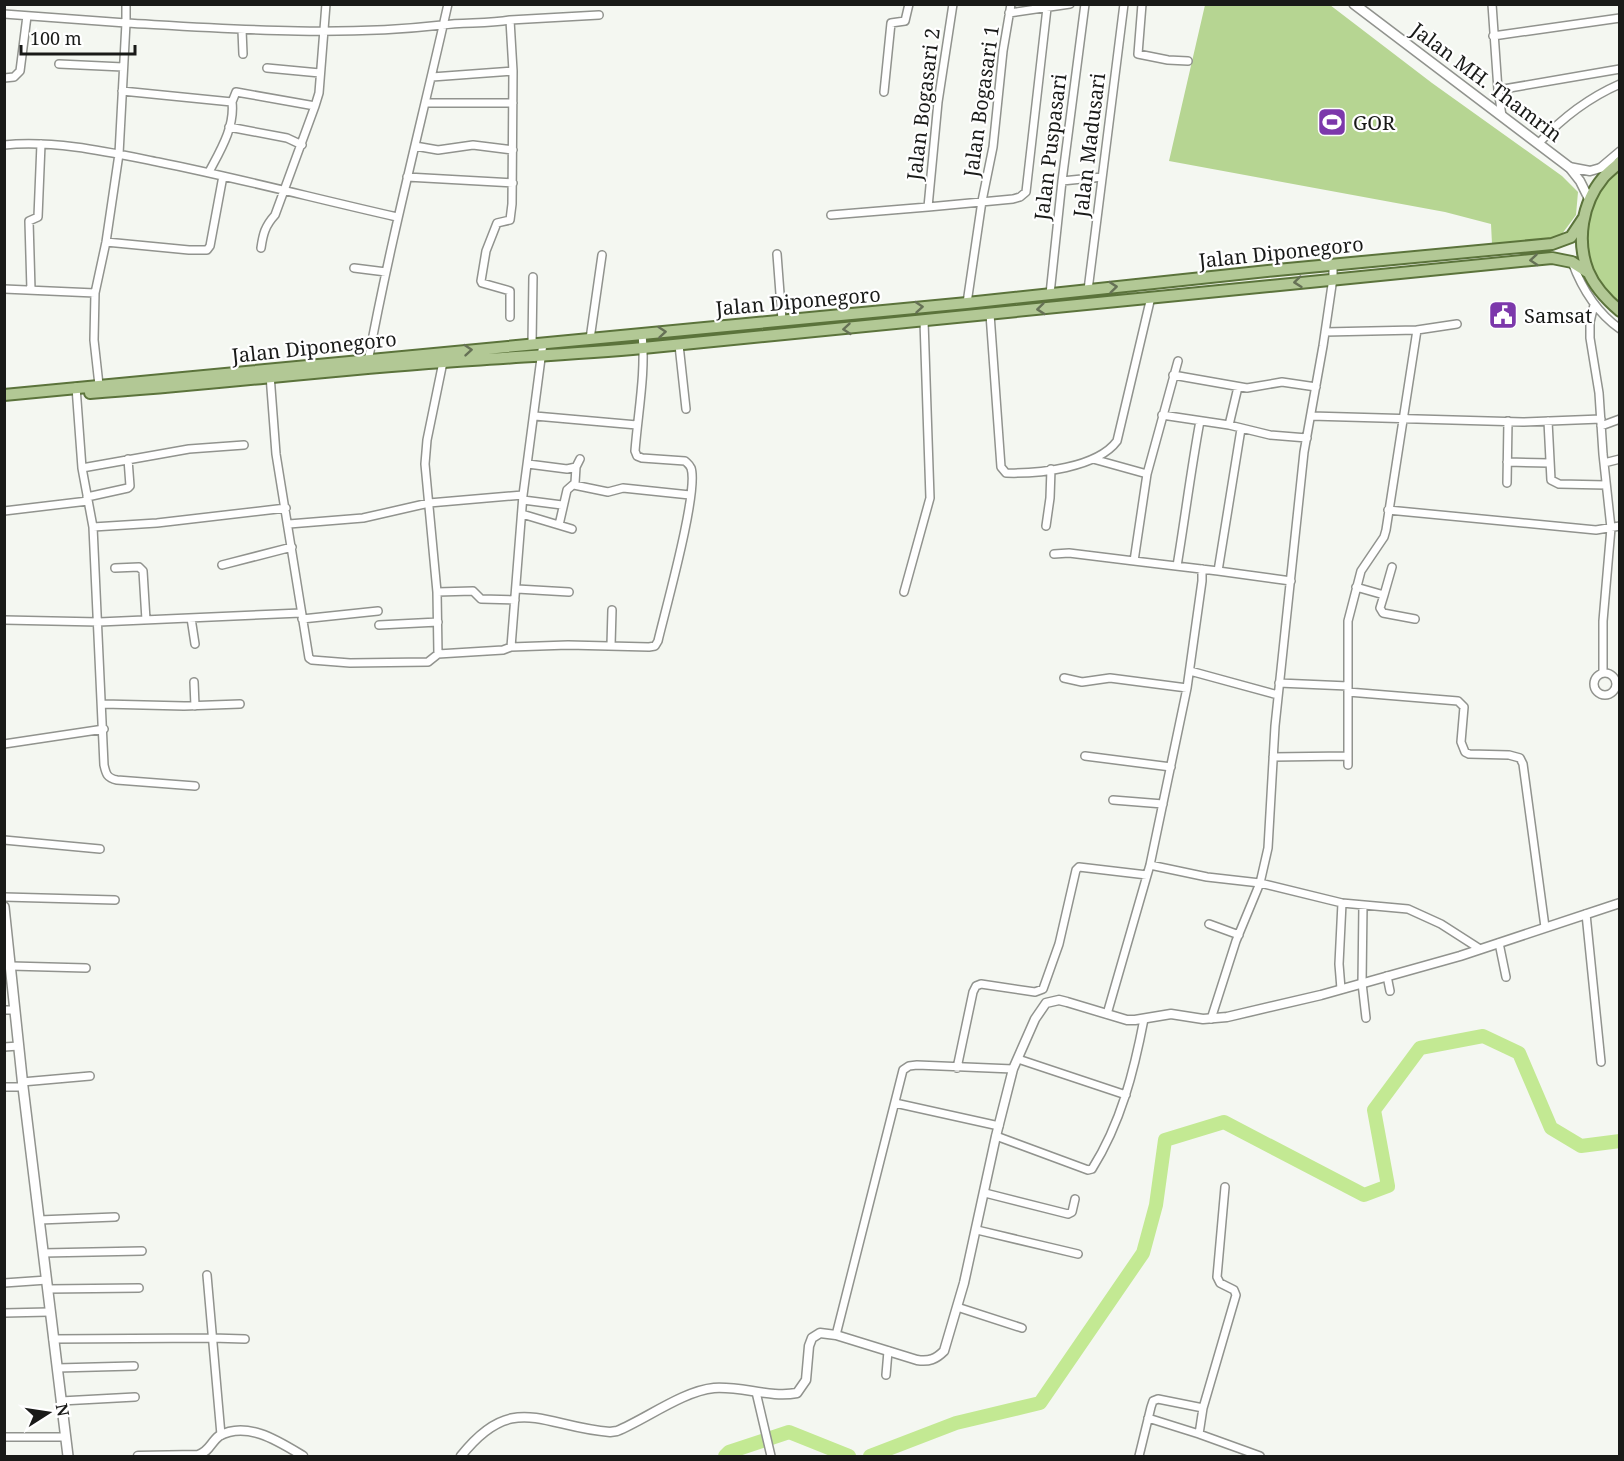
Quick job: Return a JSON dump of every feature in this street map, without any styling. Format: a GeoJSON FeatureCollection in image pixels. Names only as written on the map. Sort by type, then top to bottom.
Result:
{"type":"FeatureCollection","features":[{"type":"Feature","properties":{"kind":"main road","name":"Jalan MH. Thamrin"},"geometry":{"type":"LineString","coordinates":[[1354,4],[1569,167]]}},
{"type":"Feature","properties":{"kind":"main road"},"geometry":{"type":"LineString","coordinates":[[1619,162],[1602,179],[1589,199],[1583,219],[1582,251],[1588,273],[1604,297],[1620,312]]}},
{"type":"Feature","properties":{"kind":"main road","name":"Jalan Diponegoro"},"geometry":{"type":"LineString","coordinates":[[4,394],[270,374],[537,343],[968,303],[1552,244],[1571,237],[1583,219]]}},
{"type":"Feature","properties":{"kind":"main road","name":"Jalan Diponegoro"},"geometry":{"type":"LineString","coordinates":[[368,364],[541,357],[679,345],[1333,278],[1552,258],[1572,262],[1588,273]]}},
{"type":"Feature","properties":{"kind":"main road","name":"Jalan Diponegoro"},"geometry":{"type":"LineString","coordinates":[[4,400],[99,385],[270,374]]}},
{"type":"Feature","properties":{"kind":"main road"},"geometry":{"type":"LineString","coordinates":[[4,907],[7,954],[68,1456]]}},
{"type":"Feature","properties":{"kind":"street"},"geometry":{"type":"LineString","coordinates":[[99,385],[94,340],[95,293],[106,242],[119,154],[126,4]]}},
{"type":"Feature","properties":{"kind":"street"},"geometry":{"type":"LineString","coordinates":[[261,248],[263,232],[275,215],[285,191],[315,106],[326,4]]}},
{"type":"Feature","properties":{"kind":"street"},"geometry":{"type":"LineString","coordinates":[[368,364],[397,217],[448,4]]}},
{"type":"Feature","properties":{"kind":"street"},"geometry":{"type":"LineString","coordinates":[[884,92],[891,23],[904,21],[909,4]]}},
{"type":"Feature","properties":{"kind":"street","name":"Jalan Bogasari 2"},"geometry":{"type":"LineString","coordinates":[[928,207],[938,102],[952,4]]}},
{"type":"Feature","properties":{"kind":"street","name":"Jalan Bogasari 1"},"geometry":{"type":"LineString","coordinates":[[968,303],[982,201],[993,147],[1003,51],[1011,4]]}},
{"type":"Feature","properties":{"kind":"street"},"geometry":{"type":"LineString","coordinates":[[1009,13],[1070,4]]}},
{"type":"Feature","properties":{"kind":"street","name":"Jalan Puspasari"},"geometry":{"type":"LineString","coordinates":[[1050,294],[1062,181],[1086,4]]}},
{"type":"Feature","properties":{"kind":"street","name":"Jalan Madusari"},"geometry":{"type":"LineString","coordinates":[[1088,290],[1124,4]]}},
{"type":"Feature","properties":{"kind":"street"},"geometry":{"type":"LineString","coordinates":[[1142,4],[1138,54],[1188,61]]}},
{"type":"Feature","properties":{"kind":"street"},"geometry":{"type":"LineString","coordinates":[[1492,4],[1493,36],[1502,116]]}},
{"type":"Feature","properties":{"kind":"street","name":"Jalan Puspasari"},"geometry":{"type":"LineString","coordinates":[[1038,98],[1047,8]]}},
{"type":"Feature","properties":{"kind":"street"},"geometry":{"type":"LineString","coordinates":[[4,14],[242,30],[323,32],[391,30],[443,24],[599,15]]}},
{"type":"Feature","properties":{"kind":"street"},"geometry":{"type":"LineString","coordinates":[[4,78],[16,76],[20,71],[27,16]]}},
{"type":"Feature","properties":{"kind":"street"},"geometry":{"type":"LineString","coordinates":[[1493,36],[1620,18]]}},
{"type":"Feature","properties":{"kind":"street"},"geometry":{"type":"LineString","coordinates":[[510,20],[513,71],[511,219],[495,224],[486,251],[481,279],[482,284],[510,291],[510,317]]}},
{"type":"Feature","properties":{"kind":"street"},"geometry":{"type":"LineString","coordinates":[[242,30],[243,54]]}},
{"type":"Feature","properties":{"kind":"street"},"geometry":{"type":"LineString","coordinates":[[59,64],[123,67]]}},
{"type":"Feature","properties":{"kind":"street"},"geometry":{"type":"LineString","coordinates":[[267,68],[320,74]]}},
{"type":"Feature","properties":{"kind":"street"},"geometry":{"type":"LineString","coordinates":[[1498,90],[1620,69]]}},
{"type":"Feature","properties":{"kind":"street"},"geometry":{"type":"LineString","coordinates":[[432,77],[513,71]]}},
{"type":"Feature","properties":{"kind":"street"},"geometry":{"type":"LineString","coordinates":[[209,172],[225,144],[232,102],[239,82]]}},
{"type":"Feature","properties":{"kind":"street"},"geometry":{"type":"LineString","coordinates":[[1539,143],[1576,108],[1620,84]]}},
{"type":"Feature","properties":{"kind":"street"},"geometry":{"type":"LineString","coordinates":[[122,91],[232,102]]}},
{"type":"Feature","properties":{"kind":"street"},"geometry":{"type":"LineString","coordinates":[[236,93],[315,106]]}},
{"type":"Feature","properties":{"kind":"street","name":"Jalan Bogasari 1"},"geometry":{"type":"LineString","coordinates":[[982,201],[1013,199],[1026,192],[1038,98]]}},
{"type":"Feature","properties":{"kind":"street"},"geometry":{"type":"LineString","coordinates":[[426,103],[513,103]]}},
{"type":"Feature","properties":{"kind":"street"},"geometry":{"type":"LineString","coordinates":[[229,127],[287,138],[302,145]]}},
{"type":"Feature","properties":{"kind":"street"},"geometry":{"type":"LineString","coordinates":[[31,290],[29,221],[38,217],[41,144]]}},
{"type":"Feature","properties":{"kind":"street"},"geometry":{"type":"LineString","coordinates":[[4,145],[41,144],[119,154],[209,172],[397,217]]}},
{"type":"Feature","properties":{"kind":"street"},"geometry":{"type":"LineString","coordinates":[[415,146],[438,150],[473,145],[513,150]]}},
{"type":"Feature","properties":{"kind":"street"},"geometry":{"type":"LineString","coordinates":[[1599,169],[1620,151]]}},
{"type":"Feature","properties":{"kind":"street"},"geometry":{"type":"LineString","coordinates":[[1569,167],[1590,171],[1619,162]]}},
{"type":"Feature","properties":{"kind":"street"},"geometry":{"type":"LineString","coordinates":[[1569,167],[1580,181],[1589,199]]}},
{"type":"Feature","properties":{"kind":"street"},"geometry":{"type":"LineString","coordinates":[[106,242],[195,251],[207,250],[210,246],[223,176]]}},
{"type":"Feature","properties":{"kind":"street"},"geometry":{"type":"LineString","coordinates":[[407,177],[513,183]]}},
{"type":"Feature","properties":{"kind":"street"},"geometry":{"type":"LineString","coordinates":[[1062,181],[1102,177]]}},
{"type":"Feature","properties":{"kind":"street","name":"Jalan Bogasari 2"},"geometry":{"type":"LineString","coordinates":[[831,215],[982,201]]}},
{"type":"Feature","properties":{"kind":"street"},"geometry":{"type":"LineString","coordinates":[[777,254],[782,320]]}},
{"type":"Feature","properties":{"kind":"street"},"geometry":{"type":"LineString","coordinates":[[590,339],[602,255]]}},
{"type":"Feature","properties":{"kind":"street"},"geometry":{"type":"LineString","coordinates":[[1572,262],[1594,305],[1620,329]]}},
{"type":"Feature","properties":{"kind":"street"},"geometry":{"type":"LineString","coordinates":[[1210,1019],[1260,883],[1268,848],[1278,695],[1307,438],[1325,332],[1333,265]]}},
{"type":"Feature","properties":{"kind":"street"},"geometry":{"type":"LineString","coordinates":[[354,268],[386,272]]}},
{"type":"Feature","properties":{"kind":"street"},"geometry":{"type":"LineString","coordinates":[[511,647],[523,497],[541,357],[537,343],[533,277]]}},
{"type":"Feature","properties":{"kind":"street"},"geometry":{"type":"LineString","coordinates":[[4,289],[95,293]]}},
{"type":"Feature","properties":{"kind":"street"},"geometry":{"type":"LineString","coordinates":[[990,314],[1001,467],[1006,473],[1051,469],[1093,459],[1111,449],[1117,441],[1151,297]]}},
{"type":"Feature","properties":{"kind":"street"},"geometry":{"type":"LineString","coordinates":[[1594,305],[1590,322],[1590,338],[1599,393],[1611,528],[1603,621],[1603,673]]}},
{"type":"Feature","properties":{"kind":"street"},"geometry":{"type":"LineString","coordinates":[[904,592],[930,498],[924,321]]}},
{"type":"Feature","properties":{"kind":"street"},"geometry":{"type":"LineString","coordinates":[[1325,332],[1417,330],[1457,324]]}},
{"type":"Feature","properties":{"kind":"street"},"geometry":{"type":"LineString","coordinates":[[1348,765],[1348,621],[1356,587],[1366,562],[1384,537],[1417,330]]}},
{"type":"Feature","properties":{"kind":"street"},"geometry":{"type":"LineString","coordinates":[[438,654],[474,653],[511,647],[655,646],[679,556],[690,495],[691,470],[690,465],[685,461],[637,456],[635,451],[644,348],[642,334]]}},
{"type":"Feature","properties":{"kind":"street"},"geometry":{"type":"LineString","coordinates":[[679,345],[686,409]]}},
{"type":"Feature","properties":{"kind":"street"},"geometry":{"type":"LineString","coordinates":[[1134,561],[1147,474],[1178,360]]}},
{"type":"Feature","properties":{"kind":"street"},"geometry":{"type":"LineString","coordinates":[[270,374],[276,454],[309,657],[312,660],[350,663],[428,662],[435,659],[438,654],[438,592],[425,464],[427,441],[443,362]]}},
{"type":"Feature","properties":{"kind":"street"},"geometry":{"type":"LineString","coordinates":[[1173,375],[1238,387],[1256,387],[1282,382],[1316,387]]}},
{"type":"Feature","properties":{"kind":"street"},"geometry":{"type":"LineString","coordinates":[[1229,425],[1238,387]]}},
{"type":"Feature","properties":{"kind":"street"},"geometry":{"type":"LineString","coordinates":[[76,390],[82,468],[93,527],[106,774],[111,779],[195,786]]}},
{"type":"Feature","properties":{"kind":"street"},"geometry":{"type":"LineString","coordinates":[[1162,415],[1229,425],[1270,435],[1307,438]]}},
{"type":"Feature","properties":{"kind":"street"},"geometry":{"type":"LineString","coordinates":[[535,416],[637,425]]}},
{"type":"Feature","properties":{"kind":"street"},"geometry":{"type":"LineString","coordinates":[[1311,416],[1601,423],[1620,419]]}},
{"type":"Feature","properties":{"kind":"street"},"geometry":{"type":"LineString","coordinates":[[1177,566],[1188,481],[1200,421]]}},
{"type":"Feature","properties":{"kind":"street"},"geometry":{"type":"LineString","coordinates":[[1548,421],[1550,477],[1554,483],[1606,485]]}},
{"type":"Feature","properties":{"kind":"street"},"geometry":{"type":"LineString","coordinates":[[1507,483],[1508,422]]}},
{"type":"Feature","properties":{"kind":"street"},"geometry":{"type":"LineString","coordinates":[[1218,570],[1241,429]]}},
{"type":"Feature","properties":{"kind":"street"},"geometry":{"type":"LineString","coordinates":[[82,468],[189,449],[244,445]]}},
{"type":"Feature","properties":{"kind":"street"},"geometry":{"type":"LineString","coordinates":[[4,511],[88,499],[128,488],[130,486],[128,459]]}},
{"type":"Feature","properties":{"kind":"street"},"geometry":{"type":"LineString","coordinates":[[574,485],[576,467],[580,459]]}},
{"type":"Feature","properties":{"kind":"street"},"geometry":{"type":"LineString","coordinates":[[1093,459],[1147,474]]}},
{"type":"Feature","properties":{"kind":"street"},"geometry":{"type":"LineString","coordinates":[[1604,463],[1620,459]]}},
{"type":"Feature","properties":{"kind":"street"},"geometry":{"type":"LineString","coordinates":[[1507,462],[1549,463]]}},
{"type":"Feature","properties":{"kind":"street"},"geometry":{"type":"LineString","coordinates":[[528,464],[567,469],[576,467]]}},
{"type":"Feature","properties":{"kind":"street"},"geometry":{"type":"LineString","coordinates":[[1046,526],[1051,469]]}},
{"type":"Feature","properties":{"kind":"street"},"geometry":{"type":"LineString","coordinates":[[559,525],[567,490],[574,485],[608,492],[623,488],[690,495]]}},
{"type":"Feature","properties":{"kind":"street"},"geometry":{"type":"LineString","coordinates":[[289,524],[363,519],[429,503],[523,497],[562,505]]}},
{"type":"Feature","properties":{"kind":"street"},"geometry":{"type":"LineString","coordinates":[[93,527],[157,523],[286,508]]}},
{"type":"Feature","properties":{"kind":"street"},"geometry":{"type":"LineString","coordinates":[[1388,510],[1596,530],[1620,526]]}},
{"type":"Feature","properties":{"kind":"street"},"geometry":{"type":"LineString","coordinates":[[522,514],[572,529]]}},
{"type":"Feature","properties":{"kind":"street"},"geometry":{"type":"LineString","coordinates":[[222,565],[292,547]]}},
{"type":"Feature","properties":{"kind":"street"},"geometry":{"type":"LineString","coordinates":[[1054,554],[1069,553],[1291,581]]}},
{"type":"Feature","properties":{"kind":"street"},"geometry":{"type":"LineString","coordinates":[[115,568],[139,567],[143,571],[146,620]]}},
{"type":"Feature","properties":{"kind":"street"},"geometry":{"type":"LineString","coordinates":[[1392,567],[1380,608],[1383,613],[1415,619]]}},
{"type":"Feature","properties":{"kind":"street"},"geometry":{"type":"LineString","coordinates":[[1107,1014],[1148,875],[1190,671],[1202,569]]}},
{"type":"Feature","properties":{"kind":"street"},"geometry":{"type":"LineString","coordinates":[[1356,587],[1384,594]]}},
{"type":"Feature","properties":{"kind":"street"},"geometry":{"type":"LineString","coordinates":[[517,589],[569,592]]}},
{"type":"Feature","properties":{"kind":"street"},"geometry":{"type":"LineString","coordinates":[[438,592],[473,591],[481,599],[515,600]]}},
{"type":"Feature","properties":{"kind":"street"},"geometry":{"type":"LineString","coordinates":[[611,645],[612,610]]}},
{"type":"Feature","properties":{"kind":"street"},"geometry":{"type":"LineString","coordinates":[[4,620],[99,622],[302,616],[378,611]]}},
{"type":"Feature","properties":{"kind":"street"},"geometry":{"type":"LineString","coordinates":[[191,618],[195,645]]}},
{"type":"Feature","properties":{"kind":"street"},"geometry":{"type":"LineString","coordinates":[[379,625],[438,622]]}},
{"type":"Feature","properties":{"kind":"street"},"geometry":{"type":"LineString","coordinates":[[1190,671],[1278,695]]}},
{"type":"Feature","properties":{"kind":"street"},"geometry":{"type":"LineString","coordinates":[[1603,673],[1612,675],[1618,684],[1609,695],[1602,695],[1594,686],[1595,679],[1603,673]]}},
{"type":"Feature","properties":{"kind":"street"},"geometry":{"type":"LineString","coordinates":[[1064,678],[1082,682],[1110,678],[1187,688]]}},
{"type":"Feature","properties":{"kind":"street"},"geometry":{"type":"LineString","coordinates":[[195,682],[195,706]]}},
{"type":"Feature","properties":{"kind":"street"},"geometry":{"type":"LineString","coordinates":[[1280,683],[1458,701],[1464,707],[1461,742],[1465,752],[1520,758],[1523,764],[1545,927]]}},
{"type":"Feature","properties":{"kind":"street"},"geometry":{"type":"LineString","coordinates":[[103,704],[195,706],[240,704]]}},
{"type":"Feature","properties":{"kind":"street"},"geometry":{"type":"LineString","coordinates":[[4,744],[104,729]]}},
{"type":"Feature","properties":{"kind":"street"},"geometry":{"type":"LineString","coordinates":[[1085,756],[1170,767]]}},
{"type":"Feature","properties":{"kind":"street"},"geometry":{"type":"LineString","coordinates":[[1273,757],[1348,756]]}},
{"type":"Feature","properties":{"kind":"street"},"geometry":{"type":"LineString","coordinates":[[1113,800],[1163,804]]}},
{"type":"Feature","properties":{"kind":"street"},"geometry":{"type":"LineString","coordinates":[[4,840],[100,849]]}},
{"type":"Feature","properties":{"kind":"street"},"geometry":{"type":"LineString","coordinates":[[1150,865],[1207,877],[1260,883],[1342,903],[1393,907],[1422,915],[1441,924],[1480,949]]}},
{"type":"Feature","properties":{"kind":"street"},"geometry":{"type":"LineString","coordinates":[[1040,992],[1047,983],[1059,944],[1076,870],[1079,867],[1148,875]]}},
{"type":"Feature","properties":{"kind":"street"},"geometry":{"type":"LineString","coordinates":[[4,897],[115,900]]}},
{"type":"Feature","properties":{"kind":"street"},"geometry":{"type":"LineString","coordinates":[[1341,989],[1339,964],[1342,903]]}},
{"type":"Feature","properties":{"kind":"street"},"geometry":{"type":"LineString","coordinates":[[461,1456],[486,1431],[515,1417],[531,1417],[610,1432],[617,1431],[661,1408],[710,1389],[797,1393],[806,1380],[809,1346],[812,1338],[820,1333],[836,1335],[926,1361],[938,1357],[944,1351],[957,1307],[977,1230],[996,1136],[1013,1069],[1035,1019],[1046,1003],[1059,1000],[1127,1020],[1171,1014],[1210,1019],[1248,1012],[1388,976],[1480,949],[1620,903]]}},
{"type":"Feature","properties":{"kind":"street"},"geometry":{"type":"LineString","coordinates":[[1363,904],[1362,983],[1366,1018]]}},
{"type":"Feature","properties":{"kind":"street"},"geometry":{"type":"LineString","coordinates":[[1586,914],[1600,1062]]}},
{"type":"Feature","properties":{"kind":"street"},"geometry":{"type":"LineString","coordinates":[[1209,924],[1239,935]]}},
{"type":"Feature","properties":{"kind":"street"},"geometry":{"type":"LineString","coordinates":[[1499,943],[1506,977]]}},
{"type":"Feature","properties":{"kind":"street"},"geometry":{"type":"LineString","coordinates":[[9,969],[86,968]]}},
{"type":"Feature","properties":{"kind":"street"},"geometry":{"type":"LineString","coordinates":[[1388,976],[1390,991]]}},
{"type":"Feature","properties":{"kind":"street"},"geometry":{"type":"LineString","coordinates":[[957,1068],[976,986],[981,984],[1040,992]]}},
{"type":"Feature","properties":{"kind":"street"},"geometry":{"type":"LineString","coordinates":[[1040,992],[1046,1003]]}},
{"type":"Feature","properties":{"kind":"street"},"geometry":{"type":"LineString","coordinates":[[4,1010],[15,1010]]}},
{"type":"Feature","properties":{"kind":"street"},"geometry":{"type":"LineString","coordinates":[[996,1136],[1091,1170],[1126,1095],[1136,1064],[1144,1019]]}},
{"type":"Feature","properties":{"kind":"street"},"geometry":{"type":"LineString","coordinates":[[4,1047],[19,1046]]}},
{"type":"Feature","properties":{"kind":"street"},"geometry":{"type":"LineString","coordinates":[[1018,1059],[1126,1095]]}},
{"type":"Feature","properties":{"kind":"street"},"geometry":{"type":"LineString","coordinates":[[836,1335],[903,1070],[909,1066],[1013,1069]]}},
{"type":"Feature","properties":{"kind":"street"},"geometry":{"type":"LineString","coordinates":[[4,1087],[90,1076]]}},
{"type":"Feature","properties":{"kind":"street"},"geometry":{"type":"LineString","coordinates":[[896,1103],[999,1126]]}},
{"type":"Feature","properties":{"kind":"street"},"geometry":{"type":"LineString","coordinates":[[1199,1434],[1203,1408],[1236,1295],[1234,1290],[1220,1283],[1218,1277],[1225,1187]]}},
{"type":"Feature","properties":{"kind":"street"},"geometry":{"type":"LineString","coordinates":[[985,1193],[1068,1214],[1072,1212],[1075,1199]]}},
{"type":"Feature","properties":{"kind":"street"},"geometry":{"type":"LineString","coordinates":[[39,1220],[115,1217]]}},
{"type":"Feature","properties":{"kind":"street"},"geometry":{"type":"LineString","coordinates":[[977,1230],[1078,1254]]}},
{"type":"Feature","properties":{"kind":"street"},"geometry":{"type":"LineString","coordinates":[[43,1253],[142,1251]]}},
{"type":"Feature","properties":{"kind":"street"},"geometry":{"type":"LineString","coordinates":[[207,1275],[221,1435]]}},
{"type":"Feature","properties":{"kind":"street"},"geometry":{"type":"LineString","coordinates":[[4,1284],[140,1288]]}},
{"type":"Feature","properties":{"kind":"street"},"geometry":{"type":"LineString","coordinates":[[957,1307],[1022,1328]]}},
{"type":"Feature","properties":{"kind":"street"},"geometry":{"type":"LineString","coordinates":[[4,1313],[50,1312]]}},
{"type":"Feature","properties":{"kind":"street"},"geometry":{"type":"LineString","coordinates":[[53,1339],[245,1339]]}},
{"type":"Feature","properties":{"kind":"street"},"geometry":{"type":"LineString","coordinates":[[885,1374],[888,1351]]}},
{"type":"Feature","properties":{"kind":"street"},"geometry":{"type":"LineString","coordinates":[[57,1368],[134,1366]]}},
{"type":"Feature","properties":{"kind":"street"},"geometry":{"type":"LineString","coordinates":[[756,1392],[771,1454]]}},
{"type":"Feature","properties":{"kind":"street"},"geometry":{"type":"LineString","coordinates":[[61,1401],[135,1396]]}},
{"type":"Feature","properties":{"kind":"street"},"geometry":{"type":"LineString","coordinates":[[1138,1456],[1153,1401],[1158,1399],[1203,1408]]}},
{"type":"Feature","properties":{"kind":"street"},"geometry":{"type":"LineString","coordinates":[[1148,1418],[1260,1456]]}},
{"type":"Feature","properties":{"kind":"street"},"geometry":{"type":"LineString","coordinates":[[138,1456],[198,1455],[207,1450],[221,1435],[245,1431],[265,1435],[303,1456]]}},
{"type":"Feature","properties":{"kind":"street"},"geometry":{"type":"LineString","coordinates":[[4,1437],[65,1437]]}},
{"type":"Feature","properties":{"kind":"green space","name":"GOR"},"geometry":{"type":"Polygon","coordinates":[[[1205,5],[1330,5],[1432,83],[1562,176],[1578,192],[1576,215],[1562,234],[1545,240],[1492,244],[1491,224],[1445,212],[1169,161],[1205,5]]]}},
{"type":"Feature","properties":{"kind":"green space"},"geometry":{"type":"Polygon","coordinates":[[[1619,162],[1619,311],[1589,273],[1583,219],[1589,199],[1619,162]]]}},
{"type":"Feature","properties":{"kind":"waterway"},"geometry":{"type":"LineString","coordinates":[[870,1456],[956,1423],[1040,1403],[1143,1253],[1156,1205],[1165,1140],[1224,1122],[1364,1195],[1388,1186],[1374,1110],[1420,1048],[1483,1036],[1519,1053],[1551,1128],[1581,1146],[1620,1141]]}},
{"type":"Feature","properties":{"kind":"waterway"},"geometry":{"type":"LineString","coordinates":[[725,1456],[729,1452],[789,1432],[849,1456]]}},
{"type":"Feature","properties":{"kind":"place","name":"GOR"},"geometry":{"type":"Point","coordinates":[1332,122]}},
{"type":"Feature","properties":{"kind":"place","name":"Samsat"},"geometry":{"type":"Point","coordinates":[1503,315]}}]}
